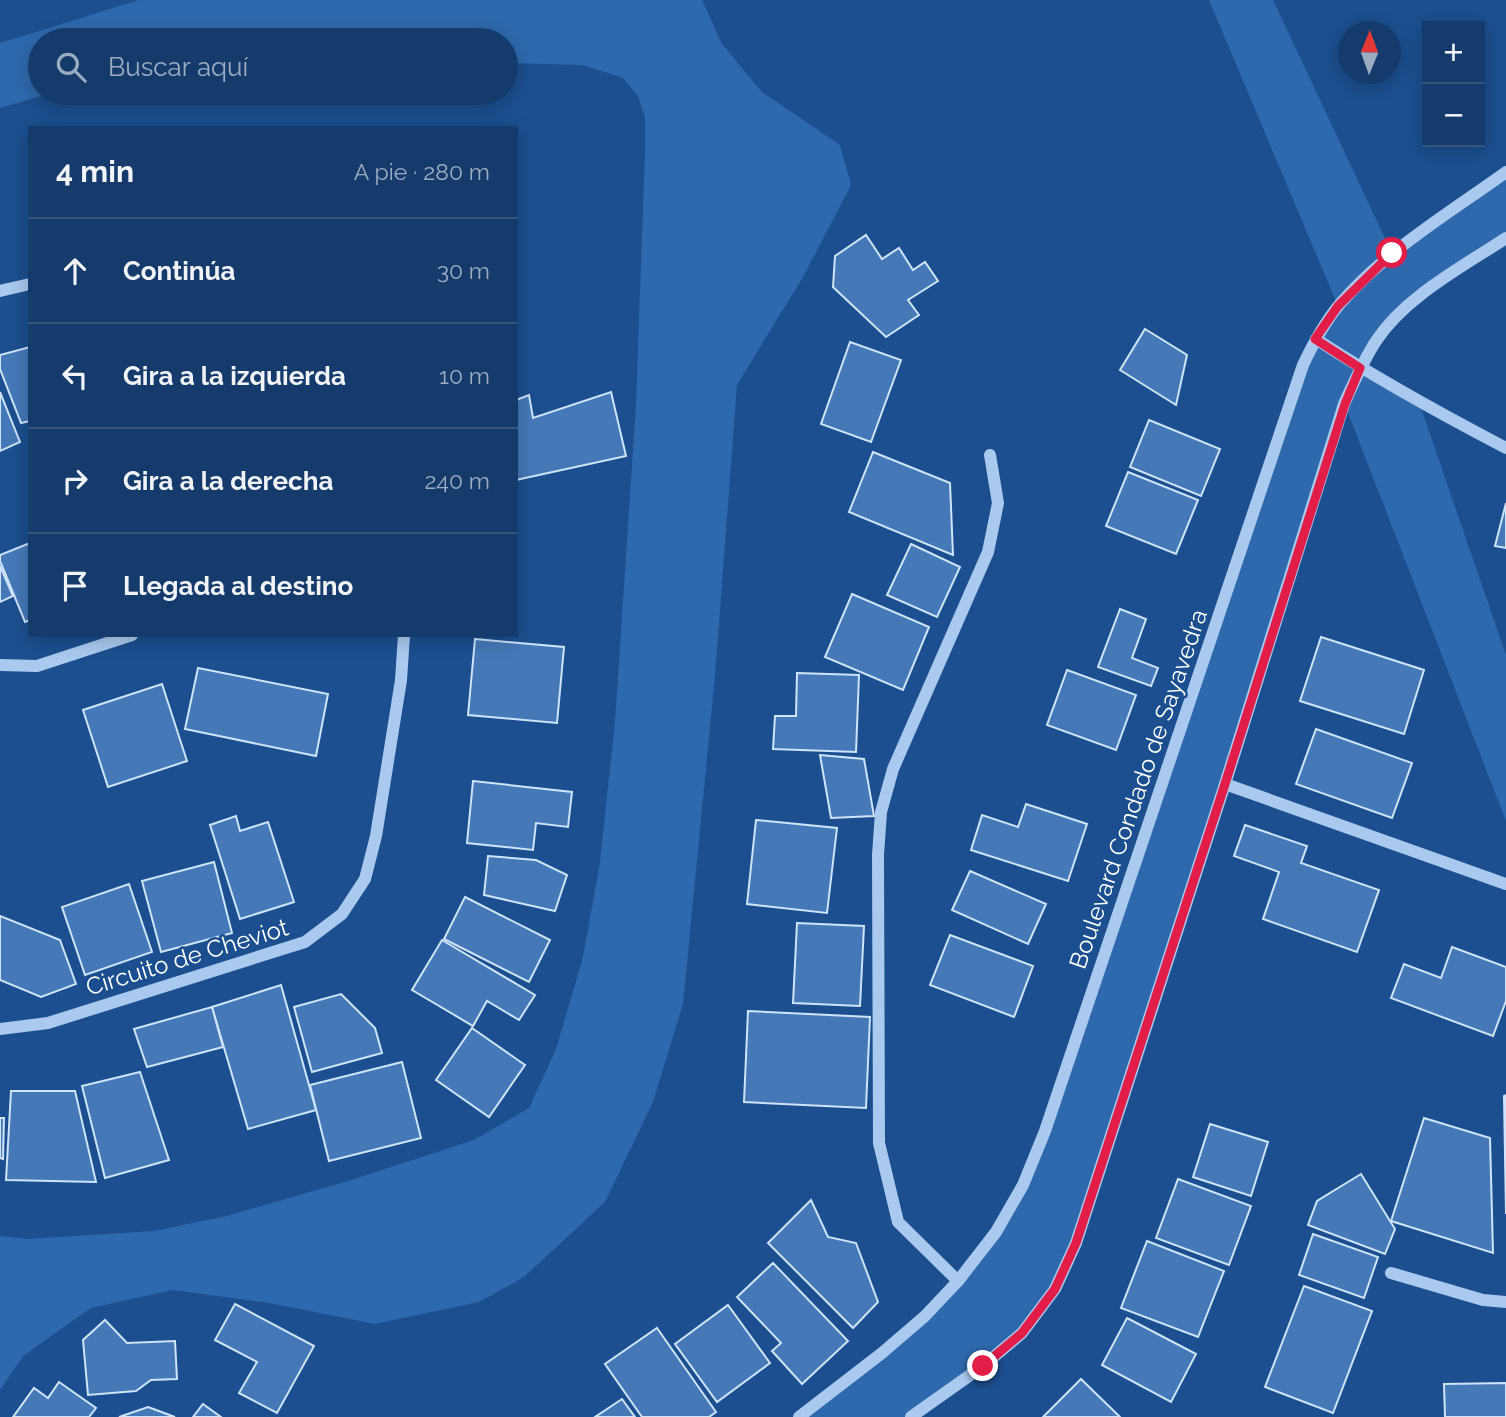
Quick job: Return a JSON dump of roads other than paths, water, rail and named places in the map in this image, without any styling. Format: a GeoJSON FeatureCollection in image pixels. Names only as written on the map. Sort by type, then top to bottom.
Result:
{"type":"FeatureCollection","features":[{"type":"Feature","properties":{"kind":"street","name":"Boulevard Condado de Sayavedra"},"geometry":{"type":"LineString","coordinates":[[799,1417],[925,1316],[996,1232],[1023,1185],[1045,1131],[1299,378],[1315,339],[1338,306],[1392,253],[1506,172]]}},
{"type":"Feature","properties":{"kind":"street"},"geometry":{"type":"LineString","coordinates":[[911,1417],[983,1366],[1022,1333],[1055,1289],[1076,1243],[1345,404],[1360,368],[1377,340],[1397,316],[1422,294],[1506,238]]}},
{"type":"Feature","properties":{"kind":"street"},"geometry":{"type":"LineString","coordinates":[[0,291],[28,284]]}},
{"type":"Feature","properties":{"kind":"street"},"geometry":{"type":"LineString","coordinates":[[1315,339],[1419,402],[1506,447]]}},
{"type":"Feature","properties":{"kind":"street"},"geometry":{"type":"LineString","coordinates":[[958,1280],[898,1222],[879,1143],[878,855],[881,812],[892,769],[988,552],[998,503],[990,455]]}},
{"type":"Feature","properties":{"kind":"street"},"geometry":{"type":"LineString","coordinates":[[0,665],[37,666],[126,637]]}},
{"type":"Feature","properties":{"kind":"street","name":"Circuito de Cheviot"},"geometry":{"type":"LineString","coordinates":[[0,1028],[48,1023],[305,942],[342,914],[365,879],[376,836],[401,680],[404,637]]}},
{"type":"Feature","properties":{"kind":"street"},"geometry":{"type":"LineString","coordinates":[[1225,784],[1506,884]]}},
{"type":"Feature","properties":{"kind":"street"},"geometry":{"type":"LineString","coordinates":[[1391,1273],[1483,1300],[1506,1302]]}}]}
